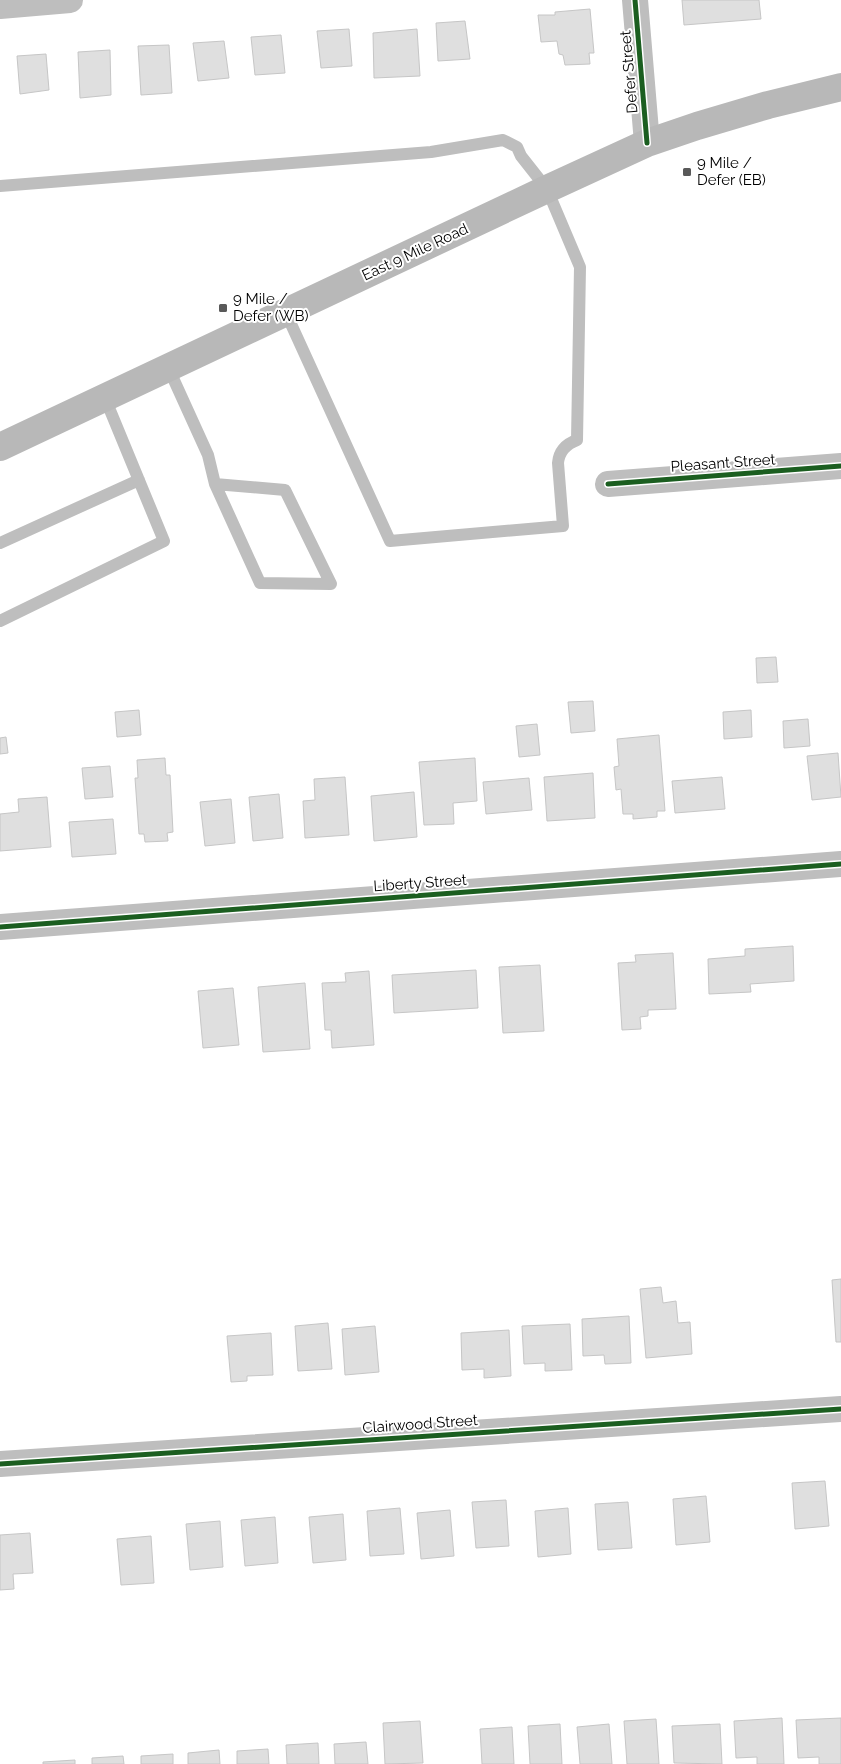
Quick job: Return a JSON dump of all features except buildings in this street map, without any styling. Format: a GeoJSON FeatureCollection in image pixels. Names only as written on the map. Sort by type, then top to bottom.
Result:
{"type":"FeatureCollection","features":[{"type":"Feature","properties":{"kind":"main road","name":"East 9 Mile Road"},"geometry":{"type":"LineString","coordinates":[[0,447],[647,143],[768,105],[841,87]]}},
{"type":"Feature","properties":{"kind":"street"},"geometry":{"type":"LineString","coordinates":[[0,6],[70,0]]}},
{"type":"Feature","properties":{"kind":"street","name":"Defer Street"},"geometry":{"type":"LineString","coordinates":[[635,0],[647,143]]}},
{"type":"Feature","properties":{"kind":"street","name":"Pleasant Street"},"geometry":{"type":"LineString","coordinates":[[608,484],[841,466]]}},
{"type":"Feature","properties":{"kind":"street","name":"Liberty Street"},"geometry":{"type":"LineString","coordinates":[[0,927],[841,864]]}},
{"type":"Feature","properties":{"kind":"street","name":"Clairwood Street"},"geometry":{"type":"LineString","coordinates":[[0,1464],[841,1409]]}},
{"type":"Feature","properties":{"kind":"lane"},"geometry":{"type":"LineString","coordinates":[[0,186],[431,152],[504,140],[517,147],[521,156],[547,189],[580,266],[577,440],[570,442],[559,454],[558,463],[563,526],[390,541],[286,313]]}},
{"type":"Feature","properties":{"kind":"lane"},"geometry":{"type":"LineString","coordinates":[[168,367],[208,455],[215,484],[260,583],[331,584],[285,490],[215,484]]}},
{"type":"Feature","properties":{"kind":"lane"},"geometry":{"type":"LineString","coordinates":[[0,621],[164,541],[105,398]]}},
{"type":"Feature","properties":{"kind":"lane"},"geometry":{"type":"LineString","coordinates":[[0,543],[139,480]]}},
{"type":"Feature","properties":{"kind":"cycle path"},"geometry":{"type":"LineString","coordinates":[[635,0],[647,143]]}},
{"type":"Feature","properties":{"kind":"cycle path"},"geometry":{"type":"LineString","coordinates":[[608,484],[841,466]]}},
{"type":"Feature","properties":{"kind":"cycle path"},"geometry":{"type":"LineString","coordinates":[[0,927],[841,864]]}},
{"type":"Feature","properties":{"kind":"cycle path"},"geometry":{"type":"LineString","coordinates":[[0,1464],[841,1409]]}},
{"type":"Feature","properties":{"kind":"place","name":"9 Mile / Defer (EB)"},"geometry":{"type":"Point","coordinates":[687,172]}},
{"type":"Feature","properties":{"kind":"place","name":"9 Mile / Defer (WB)"},"geometry":{"type":"Point","coordinates":[223,308]}}]}
